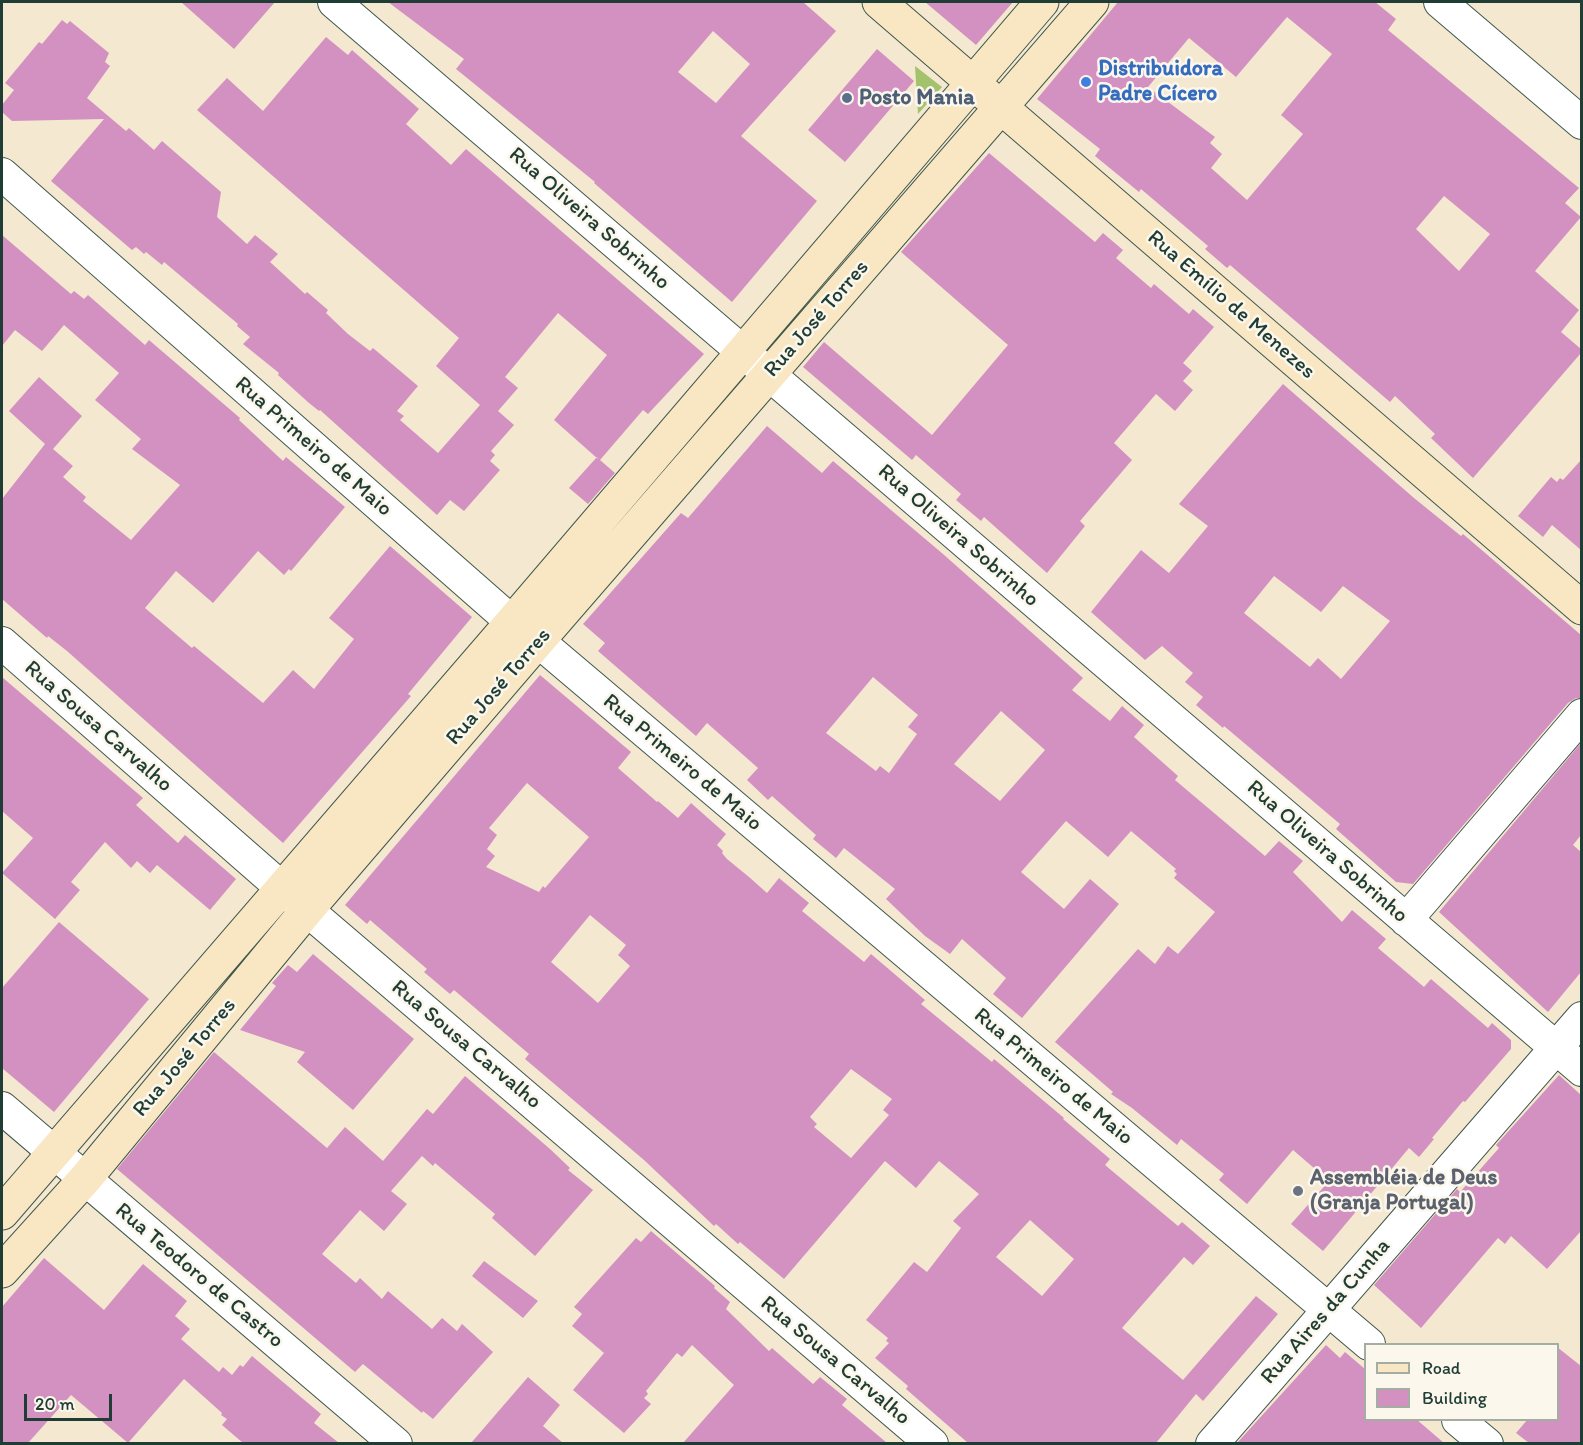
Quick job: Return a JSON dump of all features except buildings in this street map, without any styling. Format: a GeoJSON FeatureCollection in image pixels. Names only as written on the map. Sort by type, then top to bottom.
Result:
{"type":"FeatureCollection","features":[{"type":"Feature","properties":{"kind":"street","name":"Rua Oliveira Sobrinho"},"geometry":{"type":"LineString","coordinates":[[334,2],[1581,1070]]}},
{"type":"Feature","properties":{"kind":"street","name":"Rua Emílio de Menezes"},"geometry":{"type":"LineString","coordinates":[[879,2],[1581,608]]}},
{"type":"Feature","properties":{"kind":"street","name":"Rua José Torres"},"geometry":{"type":"LineString","coordinates":[[2,1271],[85,1179],[307,910],[743,351],[1042,2]]}},
{"type":"Feature","properties":{"kind":"street","name":"Rua José Torres"},"geometry":{"type":"LineString","coordinates":[[2,1213],[282,886],[769,374],[1092,2]]}},
{"type":"Feature","properties":{"kind":"street"},"geometry":{"type":"LineString","coordinates":[[1440,2],[1581,123]]}},
{"type":"Feature","properties":{"kind":"street","name":"Rua Primeiro de Maio"},"geometry":{"type":"LineString","coordinates":[[5,183],[525,632],[1367,1343]]}},
{"type":"Feature","properties":{"kind":"street","name":"Rua Sousa Carvalho"},"geometry":{"type":"LineString","coordinates":[[2,643],[307,910],[932,1443]]}},
{"type":"Feature","properties":{"kind":"street"},"geometry":{"type":"LineString","coordinates":[[1406,920],[1581,715]]}},
{"type":"Feature","properties":{"kind":"street","name":"Rua Aires da Cunha"},"geometry":{"type":"LineString","coordinates":[[1212,1443],[1581,1018]]}},
{"type":"Feature","properties":{"kind":"street","name":"Rua Teodoro de Castro"},"geometry":{"type":"LineString","coordinates":[[2,1108],[396,1443]]}},
{"type":"Feature","properties":{"kind":"street"},"geometry":{"type":"LineString","coordinates":[[1460,1421],[1486,1443]]}},
{"type":"Feature","properties":{"kind":"green space"},"geometry":{"type":"Polygon","coordinates":[[[915,66],[942,87],[918,114],[915,66]]]}},
{"type":"Feature","properties":{"kind":"place","name":"Distribuidora Padre Cícero"},"geometry":{"type":"Point","coordinates":[1086,82]}},
{"type":"Feature","properties":{"kind":"place","name":"Posto Mania"},"geometry":{"type":"Point","coordinates":[847,98]}},
{"type":"Feature","properties":{"kind":"place","name":"Assembléia de Deus (Granja Portugal)"},"geometry":{"type":"Point","coordinates":[1298,1191]}}]}
